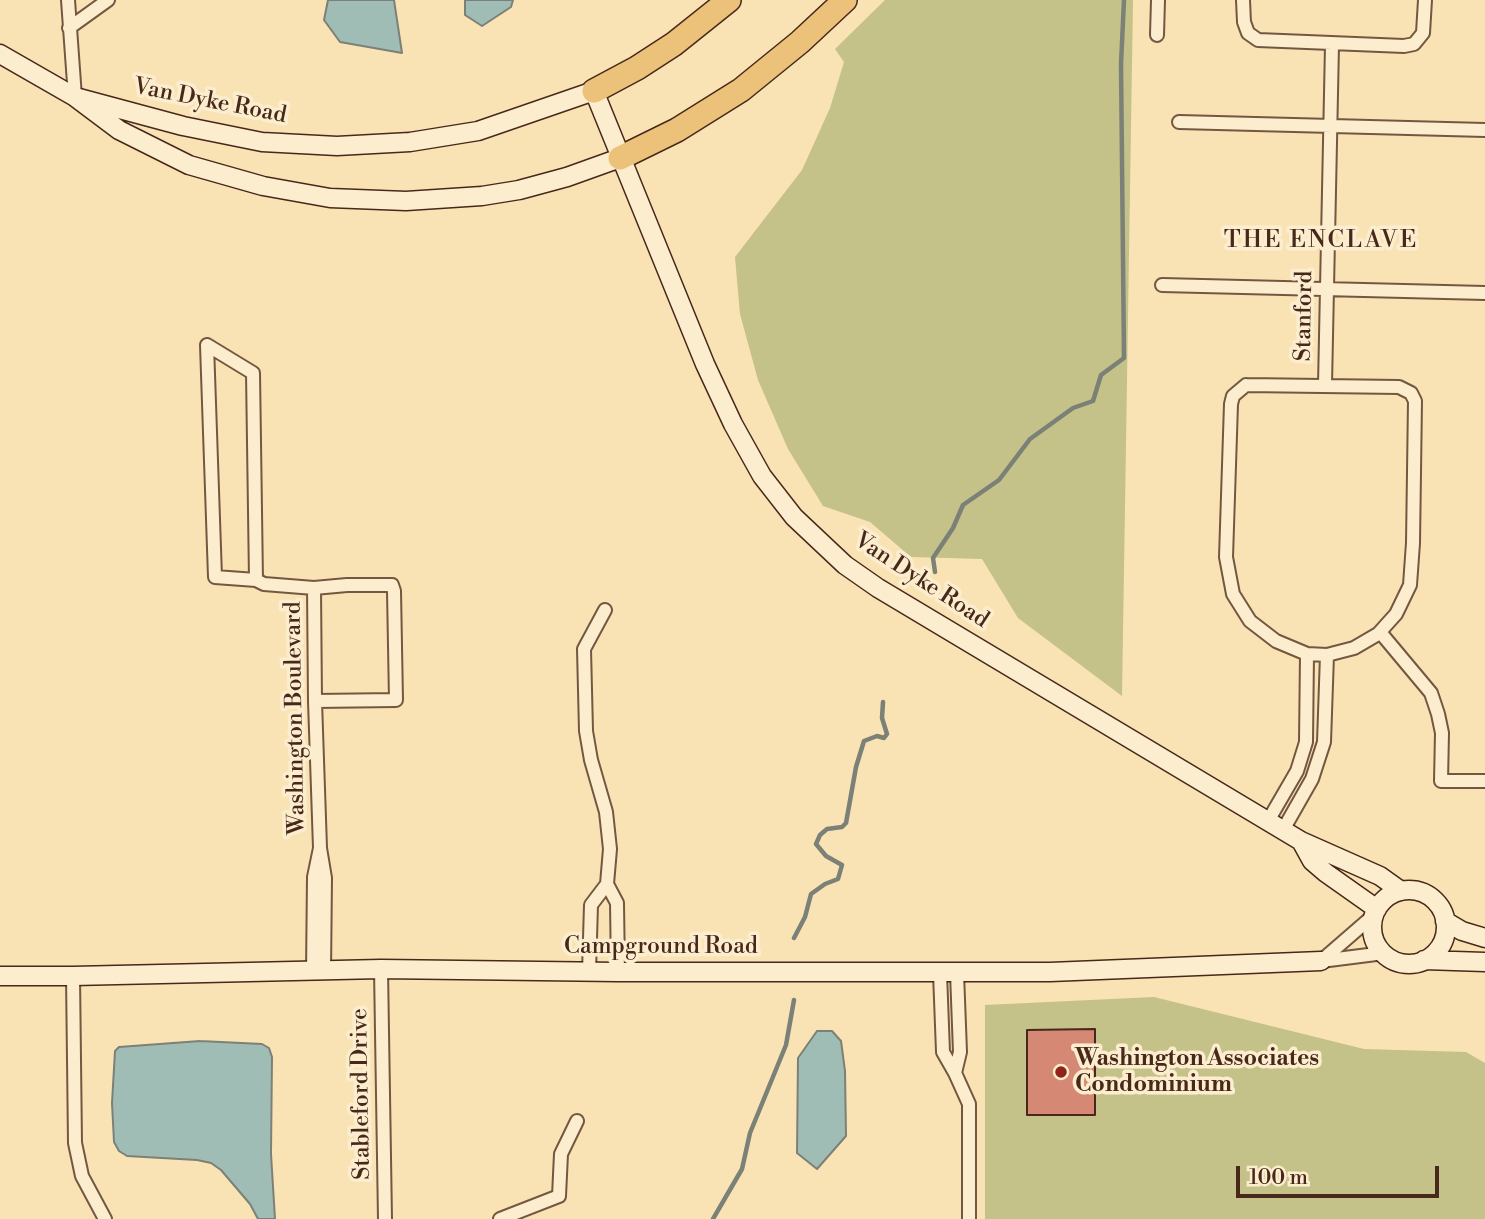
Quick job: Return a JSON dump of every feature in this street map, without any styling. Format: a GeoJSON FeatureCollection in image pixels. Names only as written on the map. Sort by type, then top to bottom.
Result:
{"type":"FeatureCollection","features":[{"type":"Feature","properties":{"kind":"highway"},"geometry":{"type":"LineString","coordinates":[[594,91],[653,58],[729,0]]}},
{"type":"Feature","properties":{"kind":"highway"},"geometry":{"type":"LineString","coordinates":[[620,158],[677,130],[741,90],[800,42],[845,0]]}},
{"type":"Feature","properties":{"kind":"street"},"geometry":{"type":"LineString","coordinates":[[68,0],[75,97]]}},
{"type":"Feature","properties":{"kind":"street"},"geometry":{"type":"LineString","coordinates":[[69,29],[108,0]]}},
{"type":"Feature","properties":{"kind":"street"},"geometry":{"type":"LineString","coordinates":[[1157,36],[1158,0]]}},
{"type":"Feature","properties":{"kind":"street"},"geometry":{"type":"LineString","coordinates":[[1243,0],[1244,22],[1248,33],[1258,40],[1404,46],[1414,44],[1423,33],[1425,0]]}},
{"type":"Feature","properties":{"kind":"street","name":"Stanford"},"geometry":{"type":"LineString","coordinates":[[1327,655],[1307,654],[1260,631],[1242,611],[1233,594],[1226,557],[1233,396],[1246,385],[1325,385],[1332,45]]}},
{"type":"Feature","properties":{"kind":"street","name":"Van Dyke Road"},"geometry":{"type":"LineString","coordinates":[[0,54],[75,97],[119,130],[189,165],[263,186],[330,198],[406,201],[482,196],[519,190],[567,177],[620,158]]}},
{"type":"Feature","properties":{"kind":"street","name":"Van Dyke Road"},"geometry":{"type":"LineString","coordinates":[[75,97],[183,126],[262,142],[337,146],[410,142],[478,131],[594,91],[705,364],[733,424],[762,476],[794,517],[845,565],[878,588],[1275,826],[1301,841],[1380,876],[1401,891]]}},
{"type":"Feature","properties":{"kind":"street"},"geometry":{"type":"LineString","coordinates":[[1179,122],[1485,130]]}},
{"type":"Feature","properties":{"kind":"street"},"geometry":{"type":"LineString","coordinates":[[1161,285],[1485,293]]}},
{"type":"Feature","properties":{"kind":"street"},"geometry":{"type":"LineString","coordinates":[[256,580],[253,373],[207,345],[215,576],[314,588],[392,585],[394,591],[396,700],[315,701]]}},
{"type":"Feature","properties":{"kind":"street"},"geometry":{"type":"LineString","coordinates":[[1275,826],[1312,779],[1324,742],[1327,655],[1354,648],[1380,632],[1396,614],[1412,575],[1417,407],[1411,393],[1399,387],[1325,385]]}},
{"type":"Feature","properties":{"kind":"street","name":"Washington Boulevard"},"geometry":{"type":"LineString","coordinates":[[314,588],[320,848],[314,877],[318,972]]}},
{"type":"Feature","properties":{"kind":"street"},"geometry":{"type":"LineString","coordinates":[[589,972],[591,905],[607,884],[610,849],[606,812],[586,731],[584,649],[605,610]]}},
{"type":"Feature","properties":{"kind":"street"},"geometry":{"type":"LineString","coordinates":[[1380,632],[1431,693],[1442,733],[1441,781],[1485,781]]}},
{"type":"Feature","properties":{"kind":"street"},"geometry":{"type":"LineString","coordinates":[[1275,826],[1306,742],[1307,654]]}},
{"type":"Feature","properties":{"kind":"street","name":"Van Dyke Road"},"geometry":{"type":"LineString","coordinates":[[1301,841],[1312,860],[1376,912]]}},
{"type":"Feature","properties":{"kind":"street"},"geometry":{"type":"LineString","coordinates":[[607,884],[617,903],[618,972]]}},
{"type":"Feature","properties":{"kind":"street"},"geometry":{"type":"LineString","coordinates":[[1321,961],[1376,912],[1389,896],[1401,891],[1425,893],[1442,910],[1446,921],[1441,944],[1434,954],[1424,960],[1413,964],[1401,963],[1384,953],[1374,939],[1372,927],[1376,912]]}},
{"type":"Feature","properties":{"kind":"street"},"geometry":{"type":"LineString","coordinates":[[1446,921],[1462,931],[1485,938]]}},
{"type":"Feature","properties":{"kind":"street","name":"Campground Road"},"geometry":{"type":"LineString","coordinates":[[0,976],[381,969],[948,973],[1321,961],[1384,953]]}},
{"type":"Feature","properties":{"kind":"street"},"geometry":{"type":"LineString","coordinates":[[1424,960],[1485,961]]}},
{"type":"Feature","properties":{"kind":"street","name":"Stableford Drive"},"geometry":{"type":"LineString","coordinates":[[381,969],[385,1219]]}},
{"type":"Feature","properties":{"kind":"street"},"geometry":{"type":"LineString","coordinates":[[948,973],[959,1018],[960,1052],[955,1073]]}},
{"type":"Feature","properties":{"kind":"street"},"geometry":{"type":"LineString","coordinates":[[948,973],[941,1018],[943,1052],[969,1104],[969,1219]]}},
{"type":"Feature","properties":{"kind":"street"},"geometry":{"type":"LineString","coordinates":[[74,976],[75,1143],[82,1176],[105,1219]]}},
{"type":"Feature","properties":{"kind":"street"},"geometry":{"type":"LineString","coordinates":[[941,1018],[959,1018]]}},
{"type":"Feature","properties":{"kind":"street"},"geometry":{"type":"LineString","coordinates":[[500,1219],[559,1196],[561,1154],[577,1121]]}},
{"type":"Feature","properties":{"kind":"shaded area"},"geometry":{"type":"Polygon","coordinates":[[[885,0],[1133,0],[1122,696],[1018,618],[982,559],[911,557],[870,522],[823,506],[788,449],[758,380],[740,314],[735,257],[802,170],[830,108],[844,62],[835,49],[885,0]]]}},
{"type":"Feature","properties":{"kind":"shaded area"},"geometry":{"type":"Polygon","coordinates":[[[1154,997],[1364,1049],[1466,1052],[1485,1063],[1485,1219],[985,1219],[985,1005],[1154,997]]]}},
{"type":"Feature","properties":{"kind":"water"},"geometry":{"type":"Polygon","coordinates":[[[328,0],[394,0],[402,53],[340,42],[324,20],[328,0]]]}},
{"type":"Feature","properties":{"kind":"water"},"geometry":{"type":"Polygon","coordinates":[[[465,0],[513,0],[511,7],[482,26],[465,15],[465,0]]]}},
{"type":"Feature","properties":{"kind":"water"},"geometry":{"type":"Polygon","coordinates":[[[817,1031],[832,1031],[841,1041],[845,1071],[846,1136],[817,1169],[797,1153],[798,1058],[817,1031]]]}},
{"type":"Feature","properties":{"kind":"water"},"geometry":{"type":"Polygon","coordinates":[[[200,1041],[262,1044],[269,1048],[272,1057],[271,1154],[275,1219],[258,1219],[250,1204],[221,1170],[211,1163],[127,1156],[119,1151],[114,1142],[112,1103],[115,1051],[119,1047],[200,1041]]]}},
{"type":"Feature","properties":{"kind":"building","name":"Washington Associates Condominium"},"geometry":{"type":"Polygon","coordinates":[[[1095,1029],[1095,1115],[1027,1115],[1027,1030],[1095,1029]]]}},
{"type":"Feature","properties":{"kind":"waterway"},"geometry":{"type":"LineString","coordinates":[[935,572],[933,558],[953,528],[963,505],[999,480],[1030,439],[1073,408],[1093,401],[1101,375],[1124,358],[1121,64],[1124,0]]}},
{"type":"Feature","properties":{"kind":"waterway"},"geometry":{"type":"LineString","coordinates":[[794,938],[805,917],[811,894],[838,879],[842,865],[826,856],[816,844],[827,829],[842,827],[846,823],[856,767],[864,741],[877,736],[884,738],[887,734],[882,718],[883,702]]}},
{"type":"Feature","properties":{"kind":"waterway"},"geometry":{"type":"LineString","coordinates":[[713,1219],[742,1169],[750,1133],[786,1045],[794,1000]]}},
{"type":"Feature","properties":{"kind":"place","name":"Washington Associates Condominium"},"geometry":{"type":"Point","coordinates":[1061,1072]}},
{"type":"Feature","properties":{"kind":"district","name":"THE ENCLAVE"},"geometry":{"type":"Point","coordinates":[1321,241]}}]}
